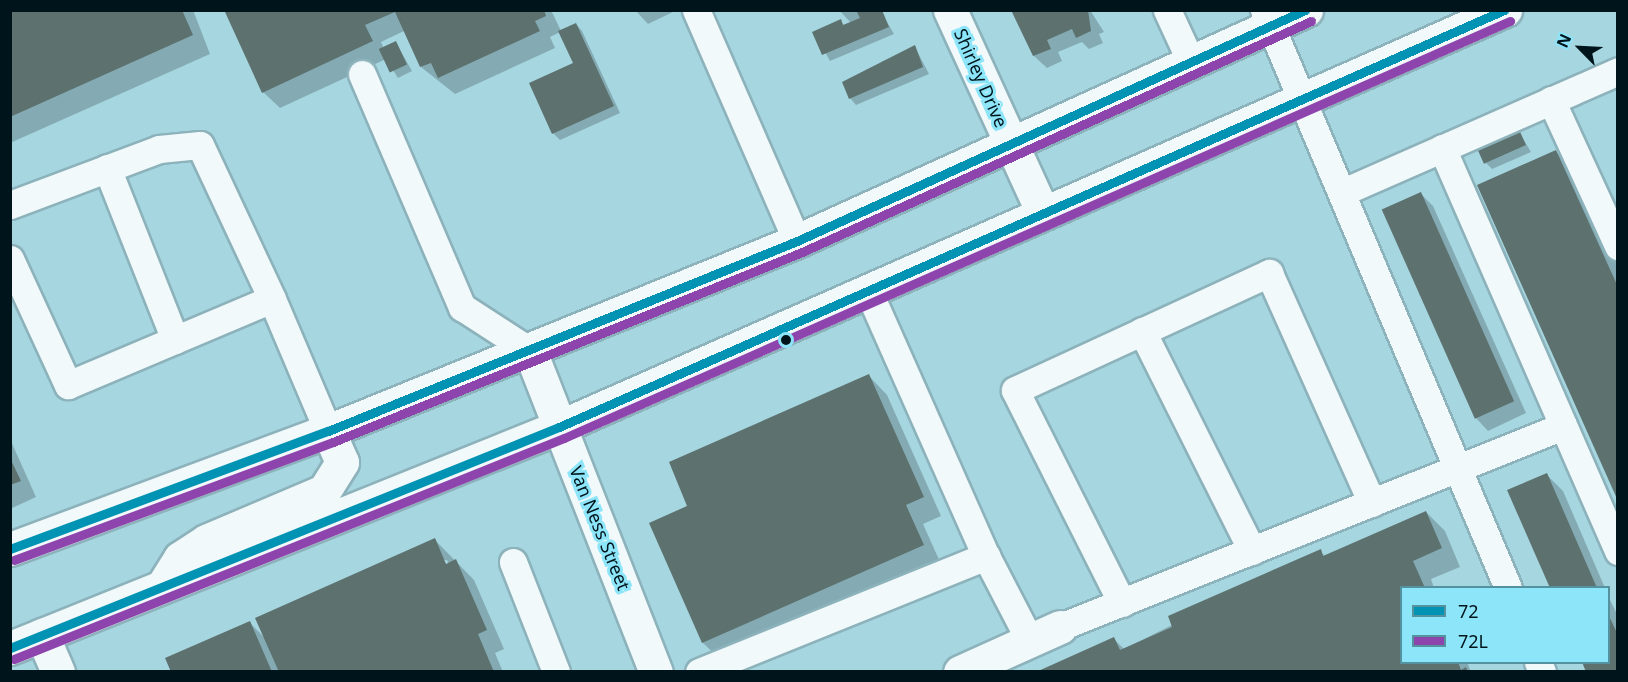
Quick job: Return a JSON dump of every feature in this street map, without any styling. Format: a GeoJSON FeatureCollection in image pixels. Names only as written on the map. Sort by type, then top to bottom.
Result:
{"type":"FeatureCollection","features":[{"type":"Feature","properties":{"kind":"main road","name":"Shirley Drive"},"geometry":{"type":"LineString","coordinates":[[950,10],[1042,211]]}},
{"type":"Feature","properties":{"kind":"main road"},"geometry":{"type":"LineString","coordinates":[[10,549],[328,431],[531,351],[797,241],[1191,62],[1267,18],[1306,10]]}},
{"type":"Feature","properties":{"kind":"main road"},"geometry":{"type":"LineString","coordinates":[[10,648],[559,427],[1042,211],[1505,10]]}},
{"type":"Feature","properties":{"kind":"main road","name":"Van Ness Street"},"geometry":{"type":"LineString","coordinates":[[531,351],[656,672]]}},
{"type":"Feature","properties":{"kind":"main road"},"geometry":{"type":"LineString","coordinates":[[163,587],[170,570],[180,558],[206,541],[324,491],[342,462],[328,431]]}},
{"type":"Feature","properties":{"kind":"main road"},"geometry":{"type":"LineString","coordinates":[[960,672],[1060,627]]}},
{"type":"Feature","properties":{"kind":"main road"},"geometry":{"type":"LineString","coordinates":[[42,635],[58,672]]}},
{"type":"Feature","properties":{"kind":"lane"},"geometry":{"type":"LineString","coordinates":[[696,10],[797,241]]}},
{"type":"Feature","properties":{"kind":"lane"},"geometry":{"type":"LineString","coordinates":[[1167,10],[1191,62]]}},
{"type":"Feature","properties":{"kind":"lane"},"geometry":{"type":"LineString","coordinates":[[1267,18],[1304,97],[1507,586]]}},
{"type":"Feature","properties":{"kind":"lane"},"geometry":{"type":"LineString","coordinates":[[1343,192],[1617,71]]}},
{"type":"Feature","properties":{"kind":"lane"},"geometry":{"type":"LineString","coordinates":[[362,75],[462,307],[531,351]]}},
{"type":"Feature","properties":{"kind":"lane"},"geometry":{"type":"LineString","coordinates":[[1551,100],[1617,246]]}},
{"type":"Feature","properties":{"kind":"lane"},"geometry":{"type":"LineString","coordinates":[[10,205],[159,149],[200,145],[272,299],[328,431]]}},
{"type":"Feature","properties":{"kind":"lane"},"geometry":{"type":"LineString","coordinates":[[1442,148],[1617,551]]}},
{"type":"Feature","properties":{"kind":"lane"},"geometry":{"type":"LineString","coordinates":[[107,168],[176,340]]}},
{"type":"Feature","properties":{"kind":"lane"},"geometry":{"type":"LineString","coordinates":[[10,259],[68,385],[272,299]]}},
{"type":"Feature","properties":{"kind":"lane"},"geometry":{"type":"LineString","coordinates":[[1122,603],[1015,390],[1269,273],[1372,503]]}},
{"type":"Feature","properties":{"kind":"lane"},"geometry":{"type":"LineString","coordinates":[[868,290],[986,556],[1029,641]]}},
{"type":"Feature","properties":{"kind":"lane"},"geometry":{"type":"LineString","coordinates":[[1142,331],[1252,551]]}},
{"type":"Feature","properties":{"kind":"lane"},"geometry":{"type":"LineString","coordinates":[[1060,627],[1563,426]]}},
{"type":"Feature","properties":{"kind":"lane"},"geometry":{"type":"LineString","coordinates":[[699,672],[986,556]]}},
{"type":"Feature","properties":{"kind":"lane"},"geometry":{"type":"LineString","coordinates":[[513,561],[556,672]]}},
{"type":"Feature","properties":{"kind":"building"},"geometry":{"type":"Polygon","coordinates":[[[10,10],[182,10],[193,35],[10,117],[10,10]]]}},
{"type":"Feature","properties":{"kind":"building"},"geometry":{"type":"Polygon","coordinates":[[[544,10],[546,16],[535,21],[540,31],[438,78],[431,63],[420,67],[395,12],[365,25],[373,41],[262,93],[225,12],[544,10]]]}},
{"type":"Feature","properties":{"kind":"building"},"geometry":{"type":"Polygon","coordinates":[[[882,10],[889,27],[822,55],[812,32],[841,19],[843,25],[860,18],[857,12],[882,10]]]}},
{"type":"Feature","properties":{"kind":"building"},"geometry":{"type":"Polygon","coordinates":[[[1011,10],[1088,10],[1091,31],[1076,38],[1072,29],[1047,40],[1051,49],[1033,56],[1011,10]]]}},
{"type":"Feature","properties":{"kind":"building"},"geometry":{"type":"Polygon","coordinates":[[[576,23],[614,106],[552,134],[529,83],[573,63],[558,31],[576,23]]]}},
{"type":"Feature","properties":{"kind":"building"},"geometry":{"type":"Polygon","coordinates":[[[396,41],[407,65],[390,73],[379,49],[396,41]]]}},
{"type":"Feature","properties":{"kind":"building"},"geometry":{"type":"Polygon","coordinates":[[[915,45],[923,67],[849,99],[842,82],[915,45]]]}},
{"type":"Feature","properties":{"kind":"building"},"geometry":{"type":"Polygon","coordinates":[[[1517,125],[1526,145],[1484,164],[1475,144],[1517,125]]]}},
{"type":"Feature","properties":{"kind":"building"},"geometry":{"type":"Polygon","coordinates":[[[1556,150],[1618,287],[1618,501],[1477,185],[1556,150]]]}},
{"type":"Feature","properties":{"kind":"building"},"geometry":{"type":"Polygon","coordinates":[[[1421,192],[1514,401],[1475,419],[1382,209],[1421,192]]]}},
{"type":"Feature","properties":{"kind":"building"},"geometry":{"type":"Polygon","coordinates":[[[869,374],[924,497],[906,505],[924,545],[702,643],[649,523],[687,506],[669,462],[869,374]]]}},
{"type":"Feature","properties":{"kind":"building"},"geometry":{"type":"Polygon","coordinates":[[[10,458],[21,481],[10,485],[10,458]]]}},
{"type":"Feature","properties":{"kind":"building"},"geometry":{"type":"Polygon","coordinates":[[[1547,473],[1596,586],[1549,586],[1507,490],[1547,473]]]}},
{"type":"Feature","properties":{"kind":"building"},"geometry":{"type":"Polygon","coordinates":[[[1426,511],[1442,548],[1413,561],[1424,586],[1400,586],[1400,664],[1459,664],[1461,670],[1466,667],[1468,672],[1036,672],[1114,637],[1120,650],[1172,627],[1168,616],[1321,549],[1323,556],[1426,511]]]}},
{"type":"Feature","properties":{"kind":"building"},"geometry":{"type":"Polygon","coordinates":[[[435,538],[446,564],[456,559],[487,630],[478,634],[494,672],[279,672],[255,618],[435,538]]]}},
{"type":"Feature","properties":{"kind":"building"},"geometry":{"type":"Polygon","coordinates":[[[1610,618],[1618,635],[1618,672],[1586,672],[1583,664],[1610,664],[1610,618]]]}},
{"type":"Feature","properties":{"kind":"building"},"geometry":{"type":"Polygon","coordinates":[[[250,621],[272,672],[171,672],[165,658],[250,621]]]}},
{"type":"Feature","properties":{"kind":"transit line","name":"72"},"geometry":{"type":"LineString","coordinates":[[10,549],[328,431],[797,241],[1305,10]]}},
{"type":"Feature","properties":{"kind":"transit line","name":"72"},"geometry":{"type":"LineString","coordinates":[[10,648],[559,427],[1504,10]]}},
{"type":"Feature","properties":{"kind":"transit line","name":"72L"},"geometry":{"type":"LineString","coordinates":[[14,560],[333,442],[802,252],[1311,21]]}},
{"type":"Feature","properties":{"kind":"transit line","name":"72L"},"geometry":{"type":"LineString","coordinates":[[14,659],[564,438],[1510,21]]}}]}
